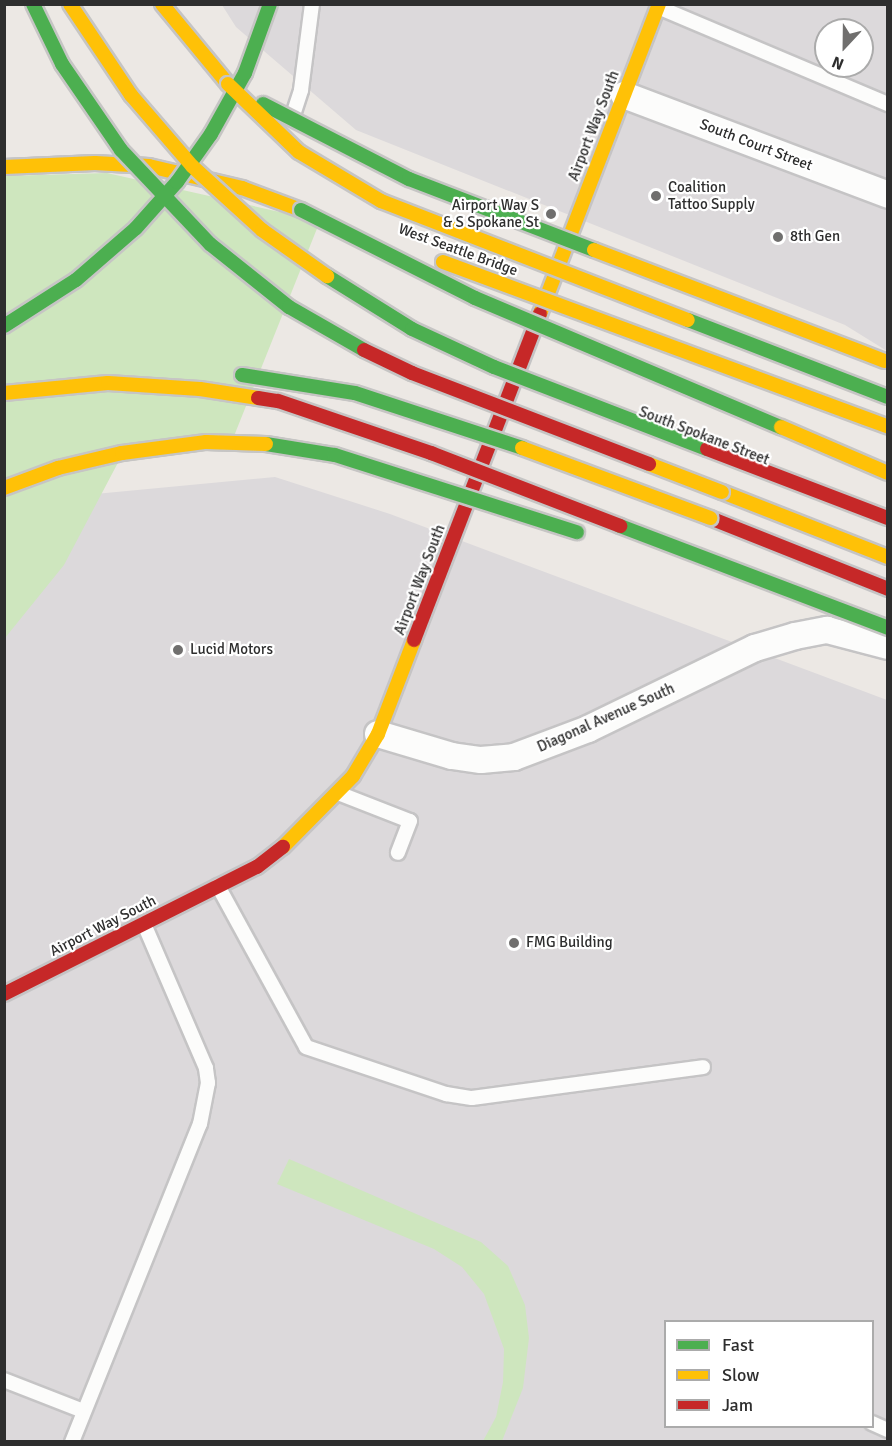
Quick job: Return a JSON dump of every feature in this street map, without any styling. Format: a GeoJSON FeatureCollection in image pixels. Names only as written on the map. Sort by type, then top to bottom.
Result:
{"type":"FeatureCollection","features":[{"type":"Feature","properties":{"kind":"main road"},"geometry":{"type":"LineString","coordinates":[[33,4],[62,64],[121,150],[210,244],[289,307],[357,347],[412,373],[888,557]]}},
{"type":"Feature","properties":{"kind":"main road"},"geometry":{"type":"LineString","coordinates":[[70,4],[119,79],[192,166],[262,230],[355,296],[412,329],[494,367],[888,518]]}},
{"type":"Feature","properties":{"kind":"main road"},"geometry":{"type":"LineString","coordinates":[[162,4],[228,84],[299,152],[381,201],[888,397]]}},
{"type":"Feature","properties":{"kind":"main road"},"geometry":{"type":"LineString","coordinates":[[4,326],[76,280],[136,228],[177,182],[211,134],[244,73],[270,4]]}},
{"type":"Feature","properties":{"kind":"main road","name":"Airport Way South"},"geometry":{"type":"LineString","coordinates":[[4,994],[257,867],[290,843],[338,793],[378,734],[658,6]]}},
{"type":"Feature","properties":{"kind":"main road"},"geometry":{"type":"LineString","coordinates":[[228,84],[409,179],[886,361]]}},
{"type":"Feature","properties":{"kind":"main road"},"geometry":{"type":"LineString","coordinates":[[16,183],[95,163]]}},
{"type":"Feature","properties":{"kind":"main road","name":"West Seattle Bridge"},"geometry":{"type":"LineString","coordinates":[[4,167],[95,163],[149,166],[242,188],[888,427]]}},
{"type":"Feature","properties":{"kind":"main road"},"geometry":{"type":"LineString","coordinates":[[301,210],[485,303],[888,473]]}},
{"type":"Feature","properties":{"kind":"main road","name":"South Spokane Street"},"geometry":{"type":"LineString","coordinates":[[521,364],[888,507]]}},
{"type":"Feature","properties":{"kind":"main road"},"geometry":{"type":"LineString","coordinates":[[226,373],[284,379],[355,393],[453,422],[710,518],[888,589]]}},
{"type":"Feature","properties":{"kind":"main road"},"geometry":{"type":"LineString","coordinates":[[4,393],[108,383],[200,389],[278,401],[431,453],[888,628]]}},
{"type":"Feature","properties":{"kind":"main road"},"geometry":{"type":"LineString","coordinates":[[4,488],[58,468],[122,453],[206,442],[283,444],[335,455],[592,537]]}},
{"type":"Feature","properties":{"kind":"main road"},"geometry":{"type":"LineString","coordinates":[[761,596],[888,638]]}},
{"type":"Feature","properties":{"kind":"street","name":"South Court Street"},"geometry":{"type":"LineString","coordinates":[[624,95],[888,195]]}},
{"type":"Feature","properties":{"kind":"street","name":"Diagonal Avenue South"},"geometry":{"type":"LineString","coordinates":[[378,734],[452,756],[481,760],[514,757],[588,729],[755,648],[827,630],[888,646]]}},
{"type":"Feature","properties":{"kind":"lane"},"geometry":{"type":"LineString","coordinates":[[294,112],[301,90],[312,4]]}},
{"type":"Feature","properties":{"kind":"lane"},"geometry":{"type":"LineString","coordinates":[[658,6],[888,104]]}},
{"type":"Feature","properties":{"kind":"lane"},"geometry":{"type":"LineString","coordinates":[[338,793],[411,821],[398,853]]}},
{"type":"Feature","properties":{"kind":"lane"},"geometry":{"type":"LineString","coordinates":[[218,886],[306,1047],[446,1094],[472,1098],[703,1067]]}},
{"type":"Feature","properties":{"kind":"lane"},"geometry":{"type":"LineString","coordinates":[[72,1442],[200,1124],[208,1083],[206,1068],[144,924]]}},
{"type":"Feature","properties":{"kind":"lane"},"geometry":{"type":"LineString","coordinates":[[4,1380],[83,1411]]}},
{"type":"Feature","properties":{"kind":"lane"},"geometry":{"type":"LineString","coordinates":[[874,1423],[888,1430]]}},
{"type":"Feature","properties":{"kind":"shaded area"},"geometry":{"type":"Polygon","coordinates":[[[222,5],[887,5],[887,351],[845,325],[356,130],[236,27],[222,5]]]}},
{"type":"Feature","properties":{"kind":"shaded area"},"geometry":{"type":"Polygon","coordinates":[[[275,477],[390,514],[887,700],[887,1441],[5,1441],[4,526],[53,498],[275,477]]]}},
{"type":"Feature","properties":{"kind":"green space"},"geometry":{"type":"Polygon","coordinates":[[[107,173],[320,221],[230,446],[122,455],[64,565],[5,638],[5,176],[107,173]]]}},
{"type":"Feature","properties":{"kind":"green space"},"geometry":{"type":"Polygon","coordinates":[[[289,1159],[481,1242],[508,1266],[525,1305],[529,1338],[523,1388],[502,1441],[483,1441],[496,1417],[503,1382],[504,1349],[484,1294],[462,1267],[434,1249],[277,1184],[289,1159]]]}},
{"type":"Feature","properties":{"kind":"traffic: slow"},"geometry":{"type":"LineString","coordinates":[[70,4],[131,95],[192,166],[262,230],[327,276]]}},
{"type":"Feature","properties":{"kind":"traffic: slow"},"geometry":{"type":"LineString","coordinates":[[162,4],[228,84]]}},
{"type":"Feature","properties":{"kind":"traffic: slow"},"geometry":{"type":"LineString","coordinates":[[540,314],[659,4]]}},
{"type":"Feature","properties":{"kind":"traffic: slow"},"geometry":{"type":"LineString","coordinates":[[228,84],[299,152],[381,201],[688,320]]}},
{"type":"Feature","properties":{"kind":"traffic: slow"},"geometry":{"type":"LineString","coordinates":[[4,167],[95,163],[149,166],[242,188],[301,210]]}},
{"type":"Feature","properties":{"kind":"traffic: slow"},"geometry":{"type":"LineString","coordinates":[[594,250],[885,361]]}},
{"type":"Feature","properties":{"kind":"traffic: slow"},"geometry":{"type":"LineString","coordinates":[[443,262],[888,427]]}},
{"type":"Feature","properties":{"kind":"traffic: slow"},"geometry":{"type":"LineString","coordinates":[[4,393],[108,383],[200,389],[258,398]]}},
{"type":"Feature","properties":{"kind":"traffic: slow"},"geometry":{"type":"LineString","coordinates":[[781,427],[888,473]]}},
{"type":"Feature","properties":{"kind":"traffic: slow"},"geometry":{"type":"LineString","coordinates":[[4,488],[58,468],[122,453],[206,442],[266,444]]}},
{"type":"Feature","properties":{"kind":"traffic: slow"},"geometry":{"type":"LineString","coordinates":[[522,448],[710,518]]}},
{"type":"Feature","properties":{"kind":"traffic: slow"},"geometry":{"type":"LineString","coordinates":[[649,464],[722,492]]}},
{"type":"Feature","properties":{"kind":"traffic: slow"},"geometry":{"type":"LineString","coordinates":[[722,492],[888,557]]}},
{"type":"Feature","properties":{"kind":"traffic: slow"},"geometry":{"type":"LineString","coordinates":[[283,847],[353,776],[378,734],[414,640]]}},
{"type":"Feature","properties":{"kind":"traffic: jam"},"geometry":{"type":"LineString","coordinates":[[414,640],[540,314]]}},
{"type":"Feature","properties":{"kind":"traffic: jam"},"geometry":{"type":"LineString","coordinates":[[364,350],[412,373],[649,464]]}},
{"type":"Feature","properties":{"kind":"traffic: jam"},"geometry":{"type":"LineString","coordinates":[[258,398],[278,401],[431,453],[620,526]]}},
{"type":"Feature","properties":{"kind":"traffic: jam"},"geometry":{"type":"LineString","coordinates":[[707,449],[888,518]]}},
{"type":"Feature","properties":{"kind":"traffic: jam"},"geometry":{"type":"LineString","coordinates":[[710,518],[888,589]]}},
{"type":"Feature","properties":{"kind":"traffic: jam"},"geometry":{"type":"LineString","coordinates":[[4,994],[257,867],[283,847]]}},
{"type":"Feature","properties":{"kind":"traffic: fast"},"geometry":{"type":"LineString","coordinates":[[33,4],[62,64],[121,150],[210,244],[289,307],[364,350]]}},
{"type":"Feature","properties":{"kind":"traffic: fast"},"geometry":{"type":"LineString","coordinates":[[4,326],[76,280],[136,228],[177,182],[211,134],[245,73],[270,4]]}},
{"type":"Feature","properties":{"kind":"traffic: fast"},"geometry":{"type":"LineString","coordinates":[[263,104],[409,179],[594,250]]}},
{"type":"Feature","properties":{"kind":"traffic: fast"},"geometry":{"type":"LineString","coordinates":[[301,210],[475,298],[781,427]]}},
{"type":"Feature","properties":{"kind":"traffic: fast"},"geometry":{"type":"LineString","coordinates":[[327,276],[412,329],[494,367],[707,449]]}},
{"type":"Feature","properties":{"kind":"traffic: fast"},"geometry":{"type":"LineString","coordinates":[[688,320],[888,397]]}},
{"type":"Feature","properties":{"kind":"traffic: fast"},"geometry":{"type":"LineString","coordinates":[[242,375],[355,393],[522,448]]}},
{"type":"Feature","properties":{"kind":"traffic: fast"},"geometry":{"type":"LineString","coordinates":[[266,444],[335,455],[577,532]]}},
{"type":"Feature","properties":{"kind":"traffic: fast"},"geometry":{"type":"LineString","coordinates":[[620,526],[888,628]]}},
{"type":"Feature","properties":{"kind":"place","name":"Coalition Tattoo Supply"},"geometry":{"type":"Point","coordinates":[656,196]}},
{"type":"Feature","properties":{"kind":"place","name":"Airport Way S & S Spokane St"},"geometry":{"type":"Point","coordinates":[551,214]}},
{"type":"Feature","properties":{"kind":"place","name":"8th Gen"},"geometry":{"type":"Point","coordinates":[778,237]}},
{"type":"Feature","properties":{"kind":"place","name":"Lucid Motors"},"geometry":{"type":"Point","coordinates":[178,650]}},
{"type":"Feature","properties":{"kind":"place","name":"FMG Building"},"geometry":{"type":"Point","coordinates":[514,943]}}]}
